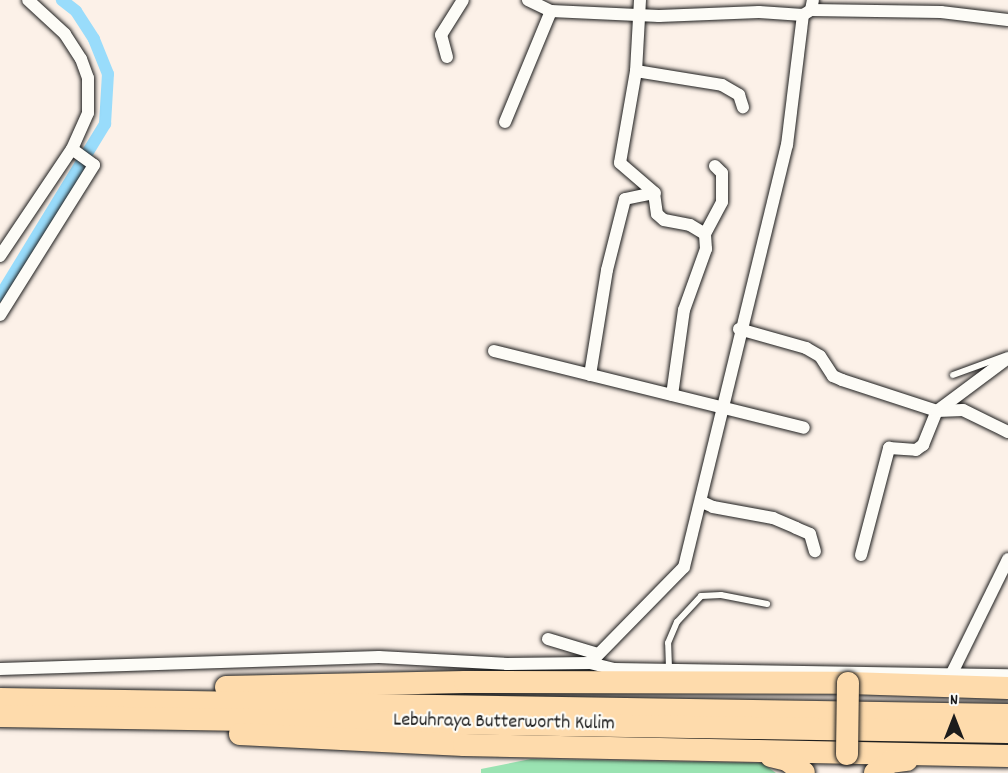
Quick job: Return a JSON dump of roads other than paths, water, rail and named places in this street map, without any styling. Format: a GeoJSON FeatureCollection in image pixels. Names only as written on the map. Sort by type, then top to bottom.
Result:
{"type":"FeatureCollection","features":[{"type":"Feature","properties":{"kind":"highway"},"geometry":{"type":"LineString","coordinates":[[10,708],[188,688],[465,682],[840,683],[1008,688]]}},
{"type":"Feature","properties":{"kind":"highway"},"geometry":{"type":"LineString","coordinates":[[839,764],[840,683]]}},
{"type":"Feature","properties":{"kind":"highway"},"geometry":{"type":"LineString","coordinates":[[10,708],[188,731],[464,746],[762,753],[839,764],[944,755],[1008,756]]}},
{"type":"Feature","properties":{"kind":"highway","name":"Lebuhraya Butterworth Kulim"},"geometry":{"type":"LineString","coordinates":[[10,708],[1008,715]]}},
{"type":"Feature","properties":{"kind":"highway","name":"Lebuhraya Butterworth Kulim"},"geometry":{"type":"LineString","coordinates":[[10,708],[1008,732]]}},
{"type":"Feature","properties":{"kind":"highway"},"geometry":{"type":"LineString","coordinates":[[762,753],[787,760],[804,773]]}},
{"type":"Feature","properties":{"kind":"highway"},"geometry":{"type":"LineString","coordinates":[[875,773],[890,762],[944,755]]}},
{"type":"Feature","properties":{"kind":"street"},"geometry":{"type":"LineString","coordinates":[[447,57],[441,35],[463,0]]}},
{"type":"Feature","properties":{"kind":"street"},"geometry":{"type":"LineString","coordinates":[[528,0],[551,11],[638,15],[759,12],[809,8],[941,12],[1008,20]]}},
{"type":"Feature","properties":{"kind":"street"},"geometry":{"type":"LineString","coordinates":[[640,0],[636,71],[620,163],[658,194]]}},
{"type":"Feature","properties":{"kind":"street"},"geometry":{"type":"LineString","coordinates":[[0,256],[75,151],[88,113],[88,78],[65,34],[32,1]]}},
{"type":"Feature","properties":{"kind":"street"},"geometry":{"type":"LineString","coordinates":[[0,669],[379,657],[594,658],[684,567],[725,405],[739,329],[786,145],[809,8]]}},
{"type":"Feature","properties":{"kind":"street"},"geometry":{"type":"LineString","coordinates":[[505,122],[551,11]]}},
{"type":"Feature","properties":{"kind":"street"},"geometry":{"type":"LineString","coordinates":[[636,71],[731,88],[743,107]]}},
{"type":"Feature","properties":{"kind":"street"},"geometry":{"type":"LineString","coordinates":[[0,315],[50,239],[94,165],[75,151]]}},
{"type":"Feature","properties":{"kind":"street"},"geometry":{"type":"LineString","coordinates":[[672,395],[684,310],[706,249],[705,234],[722,202],[722,173],[715,166]]}},
{"type":"Feature","properties":{"kind":"street"},"geometry":{"type":"LineString","coordinates":[[658,194],[657,214],[664,220],[690,225],[705,234]]}},
{"type":"Feature","properties":{"kind":"street"},"geometry":{"type":"LineString","coordinates":[[590,375],[607,270],[625,199],[658,194]]}},
{"type":"Feature","properties":{"kind":"street"},"geometry":{"type":"LineString","coordinates":[[739,329],[806,348],[820,356],[833,376],[937,411],[963,410],[1008,432]]}},
{"type":"Feature","properties":{"kind":"street"},"geometry":{"type":"LineString","coordinates":[[494,351],[672,395],[725,405],[804,428]]}},
{"type":"Feature","properties":{"kind":"street"},"geometry":{"type":"LineString","coordinates":[[861,555],[890,448],[916,450],[924,445],[937,411],[1008,356]]}},
{"type":"Feature","properties":{"kind":"street"},"geometry":{"type":"LineString","coordinates":[[702,502],[713,507],[773,518],[810,534],[815,551]]}},
{"type":"Feature","properties":{"kind":"street"},"geometry":{"type":"LineString","coordinates":[[952,673],[1008,559]]}},
{"type":"Feature","properties":{"kind":"street"},"geometry":{"type":"LineString","coordinates":[[548,639],[614,669],[669,668],[1008,675]]}},
{"type":"Feature","properties":{"kind":"lane"},"geometry":{"type":"LineString","coordinates":[[953,375],[1008,356]]}},
{"type":"Feature","properties":{"kind":"lane"},"geometry":{"type":"LineString","coordinates":[[669,668],[668,643],[677,622],[701,596],[720,595],[767,604]]}},
{"type":"Feature","properties":{"kind":"waterway"},"geometry":{"type":"LineString","coordinates":[[0,296],[105,124],[108,74],[94,39],[76,11],[62,0]]}}]}
